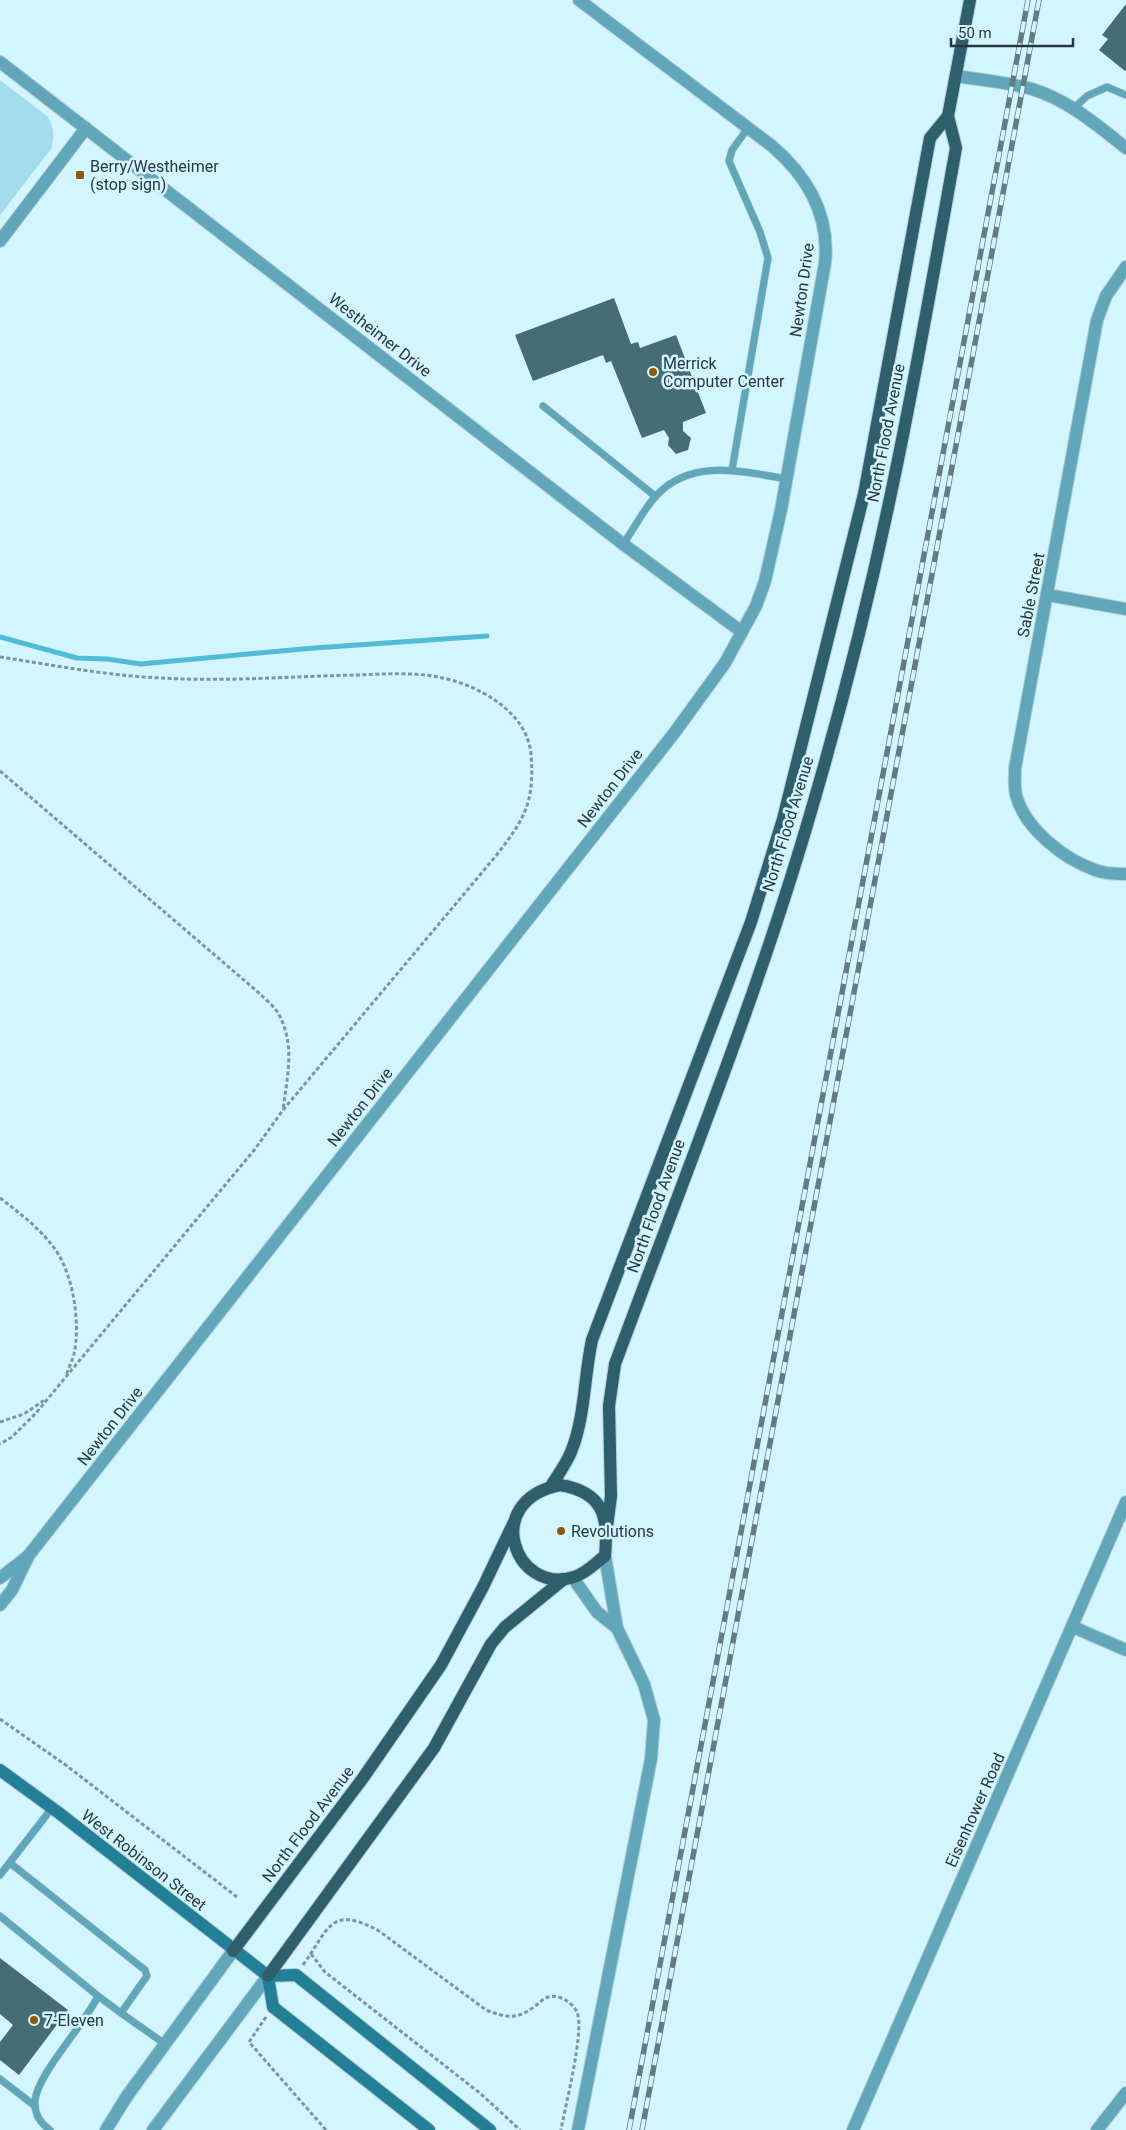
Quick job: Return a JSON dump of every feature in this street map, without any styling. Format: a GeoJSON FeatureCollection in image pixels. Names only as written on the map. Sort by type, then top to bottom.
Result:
{"type":"FeatureCollection","features":[{"type":"Feature","properties":{"kind":"main road","name":"North Flood Avenue"},"geometry":{"type":"LineString","coordinates":[[607,1527],[611,1496],[609,1406],[615,1364],[739,1033],[809,817],[863,615],[890,500],[956,148],[948,116],[970,0]]}},
{"type":"Feature","properties":{"kind":"main road","name":"North Flood Avenue"},"geometry":{"type":"LineString","coordinates":[[551,1486],[571,1452],[579,1425],[592,1340],[748,931],[783,818],[864,494],[930,138],[948,116]]}},
{"type":"Feature","properties":{"kind":"main road"},"geometry":{"type":"LineString","coordinates":[[429,2130],[274,2007],[268,1976],[434,1748],[491,1644],[505,1627],[569,1578],[587,1572],[605,1556],[607,1527],[599,1505],[589,1494],[576,1487],[560,1484],[543,1487],[529,1496],[519,1508],[513,1524],[513,1540],[519,1556],[530,1568],[544,1576],[569,1578]]}},
{"type":"Feature","properties":{"kind":"main road","name":"North Flood Avenue"},"geometry":{"type":"LineString","coordinates":[[233,1950],[329,1824],[441,1665],[483,1587],[513,1524]]}},
{"type":"Feature","properties":{"kind":"main road","name":"West Robinson Street"},"geometry":{"type":"LineString","coordinates":[[0,1770],[52,1808],[268,1976]]}},
{"type":"Feature","properties":{"kind":"main road"},"geometry":{"type":"LineString","coordinates":[[268,1976],[296,1975],[490,2130]]}},
{"type":"Feature","properties":{"kind":"street","name":"Newton Drive"},"geometry":{"type":"LineString","coordinates":[[0,1605],[6,1574],[29,1555],[675,732],[725,663],[756,606],[765,580],[786,479],[825,263],[824,227],[814,197],[797,170],[772,146],[579,0]]}},
{"type":"Feature","properties":{"kind":"street","name":"Westheimer Drive"},"geometry":{"type":"LineString","coordinates":[[0,62],[623,544],[742,632]]}},
{"type":"Feature","properties":{"kind":"street"},"geometry":{"type":"LineString","coordinates":[[956,76],[1032,90],[1074,108],[1126,148]]}},
{"type":"Feature","properties":{"kind":"street"},"geometry":{"type":"LineString","coordinates":[[0,241],[86,128]]}},
{"type":"Feature","properties":{"kind":"street","name":"Sable Street"},"geometry":{"type":"LineString","coordinates":[[1126,267],[1106,296],[1097,320],[1015,768],[1016,795],[1028,820],[1069,857],[1098,871],[1126,874]]}},
{"type":"Feature","properties":{"kind":"street"},"geometry":{"type":"LineString","coordinates":[[1048,595],[1126,609]]}},
{"type":"Feature","properties":{"kind":"street","name":"Eisenhower Road"},"geometry":{"type":"LineString","coordinates":[[853,2130],[1126,1502]]}},
{"type":"Feature","properties":{"kind":"street"},"geometry":{"type":"LineString","coordinates":[[579,2126],[650,1759],[654,1720],[644,1684],[617,1628],[605,1556]]}},
{"type":"Feature","properties":{"kind":"street"},"geometry":{"type":"LineString","coordinates":[[569,1578],[597,1612],[617,1628]]}},
{"type":"Feature","properties":{"kind":"street"},"geometry":{"type":"LineString","coordinates":[[1073,1627],[1126,1650]]}},
{"type":"Feature","properties":{"kind":"street","name":"North Flood Avenue"},"geometry":{"type":"LineString","coordinates":[[106,2130],[127,2096],[233,1950]]}},
{"type":"Feature","properties":{"kind":"street"},"geometry":{"type":"LineString","coordinates":[[153,2130],[268,1976]]}},
{"type":"Feature","properties":{"kind":"street"},"geometry":{"type":"LineString","coordinates":[[1098,2130],[1126,2093]]}},
{"type":"Feature","properties":{"kind":"lane"},"geometry":{"type":"LineString","coordinates":[[1074,108],[1087,96],[1107,87],[1126,95]]}},
{"type":"Feature","properties":{"kind":"lane"},"geometry":{"type":"LineString","coordinates":[[732,470],[768,258],[729,161],[732,150],[748,128]]}},
{"type":"Feature","properties":{"kind":"lane"},"geometry":{"type":"LineString","coordinates":[[544,406],[655,496]]}},
{"type":"Feature","properties":{"kind":"lane"},"geometry":{"type":"LineString","coordinates":[[623,544],[655,496],[669,484],[689,474],[718,469],[786,479]]}},
{"type":"Feature","properties":{"kind":"lane"},"geometry":{"type":"LineString","coordinates":[[0,1876],[52,1808]]}},
{"type":"Feature","properties":{"kind":"lane"},"geometry":{"type":"LineString","coordinates":[[10,1863],[145,1970],[147,1976],[144,1983],[122,2013]]}},
{"type":"Feature","properties":{"kind":"lane"},"geometry":{"type":"LineString","coordinates":[[0,1917],[98,1996],[165,2044]]}},
{"type":"Feature","properties":{"kind":"lane"},"geometry":{"type":"LineString","coordinates":[[50,2130],[39,2122],[34,2102],[41,2082],[89,2015],[98,1996]]}},
{"type":"Feature","properties":{"kind":"lane"},"geometry":{"type":"LineString","coordinates":[[0,2079],[36,2106]]}},
{"type":"Feature","properties":{"kind":"path"},"geometry":{"type":"LineString","coordinates":[[0,657],[162,678],[381,674],[437,676],[478,690],[492,698],[509,712],[526,736],[530,748],[532,772],[529,804],[524,818],[495,858],[283,1110],[255,1149],[65,1379],[12,1438],[0,1444]]}},
{"type":"Feature","properties":{"kind":"path"},"geometry":{"type":"LineString","coordinates":[[0,771],[260,993],[278,1012],[288,1037],[291,1058],[283,1110]]}},
{"type":"Feature","properties":{"kind":"path"},"geometry":{"type":"LineString","coordinates":[[0,1198],[52,1245],[64,1265],[71,1286],[76,1334],[74,1354],[65,1379]]}},
{"type":"Feature","properties":{"kind":"path"},"geometry":{"type":"LineString","coordinates":[[0,1422],[24,1414],[50,1396]]}},
{"type":"Feature","properties":{"kind":"path"},"geometry":{"type":"LineString","coordinates":[[0,1719],[67,1766],[237,1897]]}},
{"type":"Feature","properties":{"kind":"path"},"geometry":{"type":"LineString","coordinates":[[520,2130],[482,2094],[325,1972],[311,1954],[336,1920],[362,1921],[380,1930],[486,2010],[504,2017],[522,2015],[546,1997],[556,1996],[568,2001],[577,2012],[578,2033],[561,2130]]}},
{"type":"Feature","properties":{"kind":"path"},"geometry":{"type":"LineString","coordinates":[[263,2021],[249,2042],[326,2130]]}},
{"type":"Feature","properties":{"kind":"shaded area"},"geometry":{"type":"Polygon","coordinates":[[[0,80],[48,117],[53,128],[53,140],[51,149],[0,215],[0,80]]]}},
{"type":"Feature","properties":{"kind":"building"},"geometry":{"type":"Polygon","coordinates":[[[1126,4],[1125,71],[1099,50],[1108,39],[1102,35],[1126,4]]]}},
{"type":"Feature","properties":{"kind":"building","name":"Merrick Computer Center"},"geometry":{"type":"Polygon","coordinates":[[[614,298],[631,344],[638,342],[640,348],[676,335],[706,413],[683,422],[683,431],[691,438],[688,450],[676,454],[668,445],[669,438],[664,430],[642,438],[611,361],[606,363],[603,355],[533,381],[515,335],[614,298]]]}},
{"type":"Feature","properties":{"kind":"building","name":"7-Eleven"},"geometry":{"type":"Polygon","coordinates":[[[0,1958],[68,2010],[19,2075],[0,2060],[0,2042],[13,2025],[0,2014],[0,1958]]]}},
{"type":"Feature","properties":{"kind":"waterway"},"geometry":{"type":"LineString","coordinates":[[0,637],[77,658],[107,659],[141,664],[314,648],[487,636]]}},
{"type":"Feature","properties":{"kind":"railway"},"geometry":{"type":"LineString","coordinates":[[629,2130],[1028,0]]}},
{"type":"Feature","properties":{"kind":"railway"},"geometry":{"type":"LineString","coordinates":[[642,2130],[1039,0]]}},
{"type":"Feature","properties":{"kind":"place","name":"Berry/Westheimer (stop sign)"},"geometry":{"type":"Point","coordinates":[80,175]}},
{"type":"Feature","properties":{"kind":"place","name":"Merrick Computer Center"},"geometry":{"type":"Point","coordinates":[653,372]}},
{"type":"Feature","properties":{"kind":"place","name":"Revolutions"},"geometry":{"type":"Point","coordinates":[561,1531]}},
{"type":"Feature","properties":{"kind":"place","name":"7-Eleven"},"geometry":{"type":"Point","coordinates":[34,2020]}}]}
